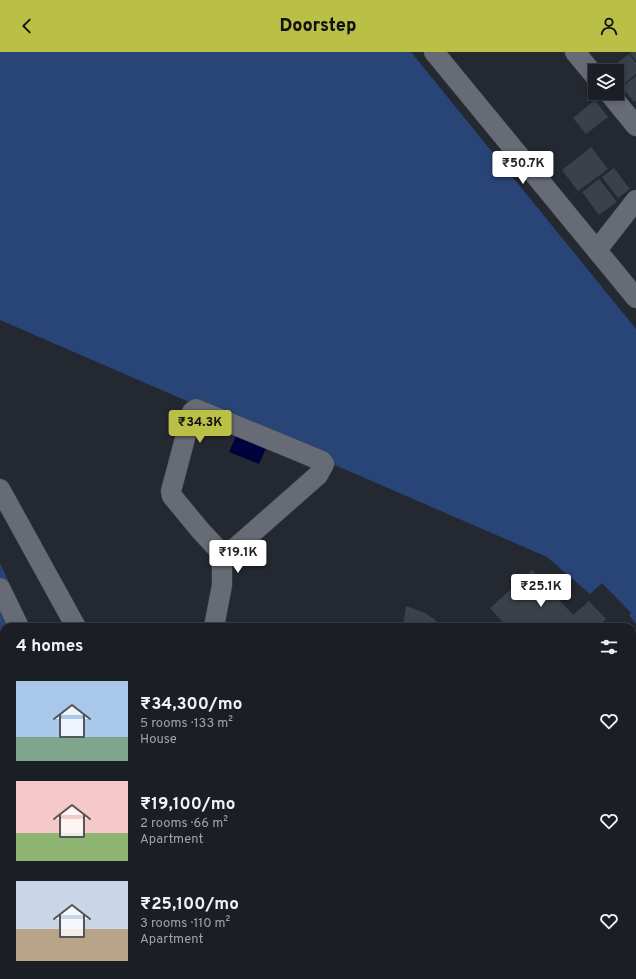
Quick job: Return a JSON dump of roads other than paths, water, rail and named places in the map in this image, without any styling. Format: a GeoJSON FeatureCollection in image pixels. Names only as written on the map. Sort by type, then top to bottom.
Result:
{"type":"FeatureCollection","features":[{"type":"Feature","properties":{"kind":"street"},"geometry":{"type":"LineString","coordinates":[[434,52],[636,298]]}},
{"type":"Feature","properties":{"kind":"street"},"geometry":{"type":"LineString","coordinates":[[575,52],[588,68]]}},
{"type":"Feature","properties":{"kind":"street"},"geometry":{"type":"LineString","coordinates":[[615,100],[636,126]]}},
{"type":"Feature","properties":{"kind":"street"},"geometry":{"type":"LineString","coordinates":[[597,250],[636,200]]}},
{"type":"Feature","properties":{"kind":"street"},"geometry":{"type":"LineString","coordinates":[[215,623],[222,585],[222,563],[225,557],[318,475],[324,464],[322,461],[196,408],[192,412],[172,496],[225,557]]}},
{"type":"Feature","properties":{"kind":"street"},"geometry":{"type":"LineString","coordinates":[[222,585],[235,570],[241,558],[338,465]]}},
{"type":"Feature","properties":{"kind":"street"},"geometry":{"type":"LineString","coordinates":[[0,489],[74,623]]}},
{"type":"Feature","properties":{"kind":"street"},"geometry":{"type":"LineString","coordinates":[[0,588],[17,623]]}}]}
